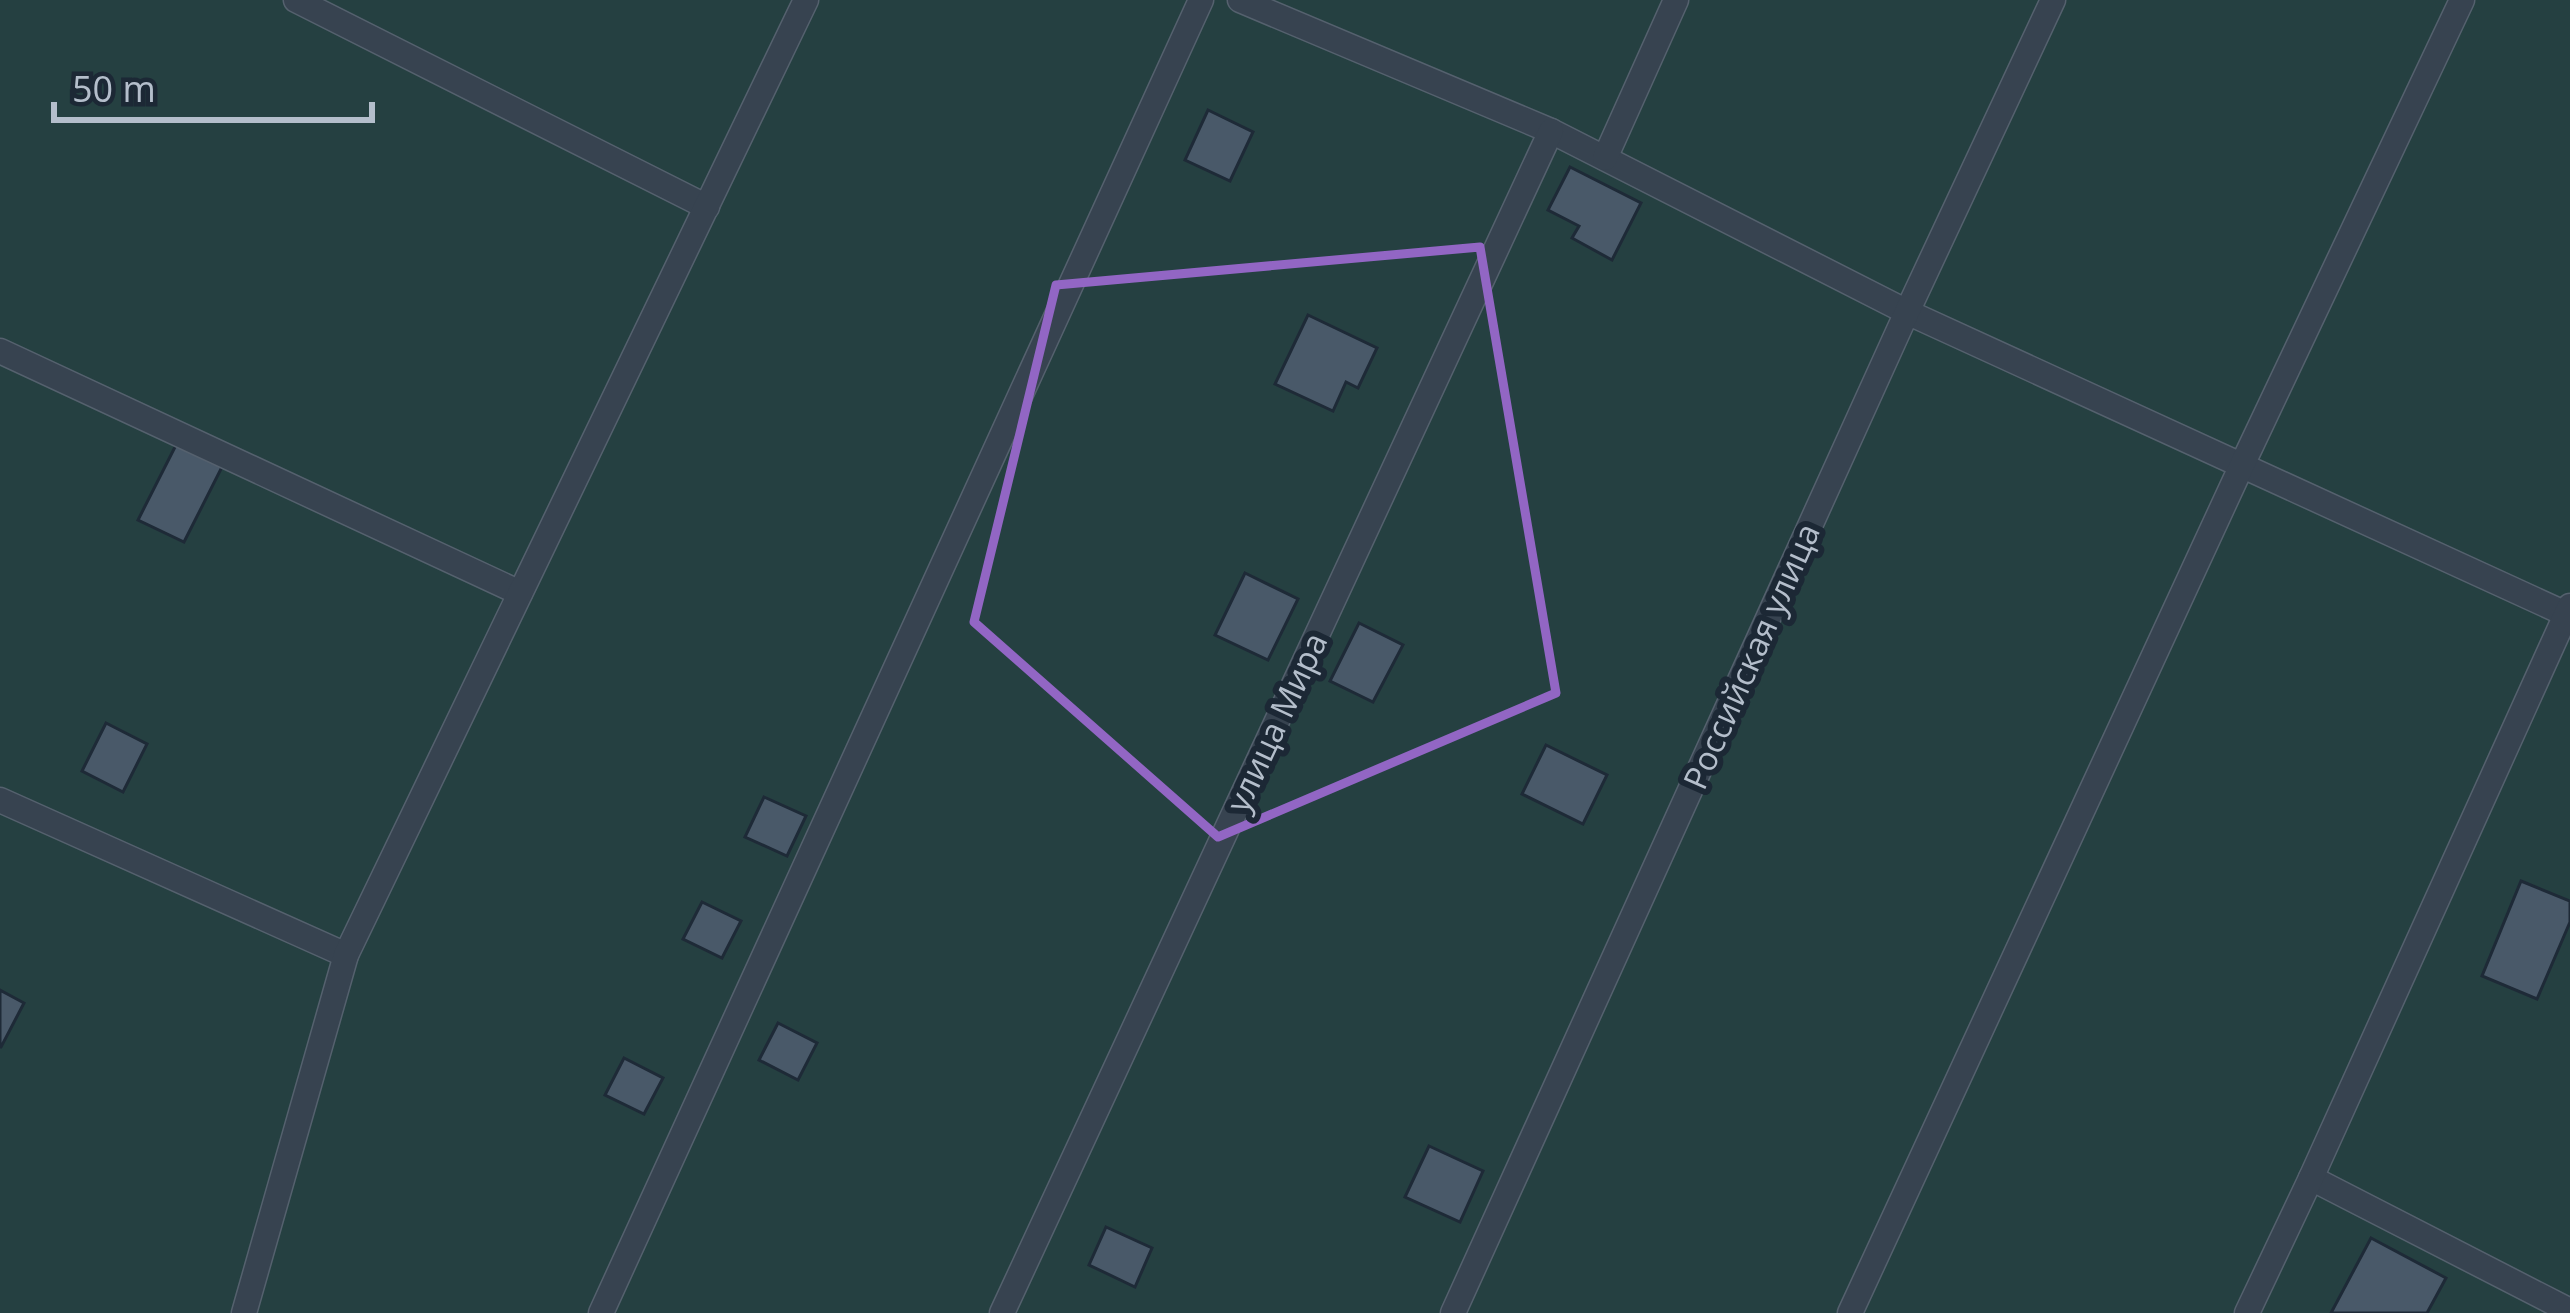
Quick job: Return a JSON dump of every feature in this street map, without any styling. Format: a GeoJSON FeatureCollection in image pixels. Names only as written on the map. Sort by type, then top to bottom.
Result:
{"type":"FeatureCollection","features":[{"type":"Feature","properties":{"kind":"lane"},"geometry":{"type":"LineString","coordinates":[[296,0],[707,207]]}},
{"type":"Feature","properties":{"kind":"lane"},"geometry":{"type":"LineString","coordinates":[[244,1313],[346,955],[806,0]]}},
{"type":"Feature","properties":{"kind":"lane"},"geometry":{"type":"LineString","coordinates":[[601,1313],[1201,0]]}},
{"type":"Feature","properties":{"kind":"lane"},"geometry":{"type":"LineString","coordinates":[[1240,0],[1272,7],[1551,131],[1907,313],[2568,610],[2247,1313]]}},
{"type":"Feature","properties":{"kind":"lane"},"geometry":{"type":"LineString","coordinates":[[1605,158],[1676,0]]}},
{"type":"Feature","properties":{"kind":"lane","name":"Российская улица"},"geometry":{"type":"LineString","coordinates":[[1453,1313],[2053,0]]}},
{"type":"Feature","properties":{"kind":"lane"},"geometry":{"type":"LineString","coordinates":[[1850,1313],[2462,0]]}},
{"type":"Feature","properties":{"kind":"lane","name":"улица Мира"},"geometry":{"type":"LineString","coordinates":[[1002,1313],[1551,131]]}},
{"type":"Feature","properties":{"kind":"lane"},"geometry":{"type":"LineString","coordinates":[[0,351],[520,593]]}},
{"type":"Feature","properties":{"kind":"lane"},"geometry":{"type":"LineString","coordinates":[[0,800],[346,955]]}},
{"type":"Feature","properties":{"kind":"lane"},"geometry":{"type":"LineString","coordinates":[[2312,1178],[2570,1311]]}},
{"type":"Feature","properties":{"kind":"highlighted area"},"geometry":{"type":"Polygon","coordinates":[[[1480,247],[1556,693],[1218,837],[974,622],[1056,285],[1480,247]]]}},
{"type":"Feature","properties":{"kind":"green space"},"geometry":{"type":"Polygon","coordinates":[[[0,0],[2570,0],[2570,1313],[0,1313],[0,0]]]}},
{"type":"Feature","properties":{"kind":"building"},"geometry":{"type":"Polygon","coordinates":[[[1208,110],[1253,132],[1230,181],[1185,160],[1208,110]]]}},
{"type":"Feature","properties":{"kind":"building"},"geometry":{"type":"Polygon","coordinates":[[[1570,167],[1641,203],[1612,260],[1572,238],[1579,226],[1548,210],[1570,167]]]}},
{"type":"Feature","properties":{"kind":"building"},"geometry":{"type":"Polygon","coordinates":[[[1308,315],[1377,348],[1358,388],[1346,382],[1333,411],[1275,384],[1308,315]]]}},
{"type":"Feature","properties":{"kind":"building"},"geometry":{"type":"Polygon","coordinates":[[[176,445],[222,467],[184,542],[138,520],[176,445]]]}},
{"type":"Feature","properties":{"kind":"building"},"geometry":{"type":"Polygon","coordinates":[[[1245,573],[1298,599],[1268,660],[1215,635],[1245,573]]]}},
{"type":"Feature","properties":{"kind":"building"},"geometry":{"type":"Polygon","coordinates":[[[1359,623],[1403,645],[1373,702],[1330,681],[1359,623]]]}},
{"type":"Feature","properties":{"kind":"building"},"geometry":{"type":"Polygon","coordinates":[[[106,723],[147,744],[123,792],[82,771],[106,723]]]}},
{"type":"Feature","properties":{"kind":"building"},"geometry":{"type":"Polygon","coordinates":[[[1546,745],[1607,775],[1583,824],[1522,794],[1546,745]]]}},
{"type":"Feature","properties":{"kind":"building"},"geometry":{"type":"Polygon","coordinates":[[[764,797],[806,816],[787,856],[745,837],[764,797]]]}},
{"type":"Feature","properties":{"kind":"building"},"geometry":{"type":"Polygon","coordinates":[[[2521,881],[2570,901],[2570,922],[2537,999],[2482,976],[2521,881]]]}},
{"type":"Feature","properties":{"kind":"building"},"geometry":{"type":"Polygon","coordinates":[[[702,902],[741,921],[722,958],[683,939],[702,902]]]}},
{"type":"Feature","properties":{"kind":"building"},"geometry":{"type":"Polygon","coordinates":[[[0,990],[24,1003],[1,1047],[0,1047],[0,990]]]}},
{"type":"Feature","properties":{"kind":"building"},"geometry":{"type":"Polygon","coordinates":[[[778,1023],[817,1043],[798,1080],[759,1060],[778,1023]]]}},
{"type":"Feature","properties":{"kind":"building"},"geometry":{"type":"Polygon","coordinates":[[[624,1058],[663,1078],[644,1114],[605,1095],[624,1058]]]}},
{"type":"Feature","properties":{"kind":"building"},"geometry":{"type":"Polygon","coordinates":[[[1429,1146],[1483,1171],[1460,1222],[1405,1197],[1429,1146]]]}},
{"type":"Feature","properties":{"kind":"building"},"geometry":{"type":"Polygon","coordinates":[[[1106,1227],[1152,1248],[1135,1287],[1089,1265],[1106,1227]]]}},
{"type":"Feature","properties":{"kind":"building"},"geometry":{"type":"Polygon","coordinates":[[[2371,1238],[2446,1278],[2427,1313],[2331,1313],[2371,1238]]]}}]}
